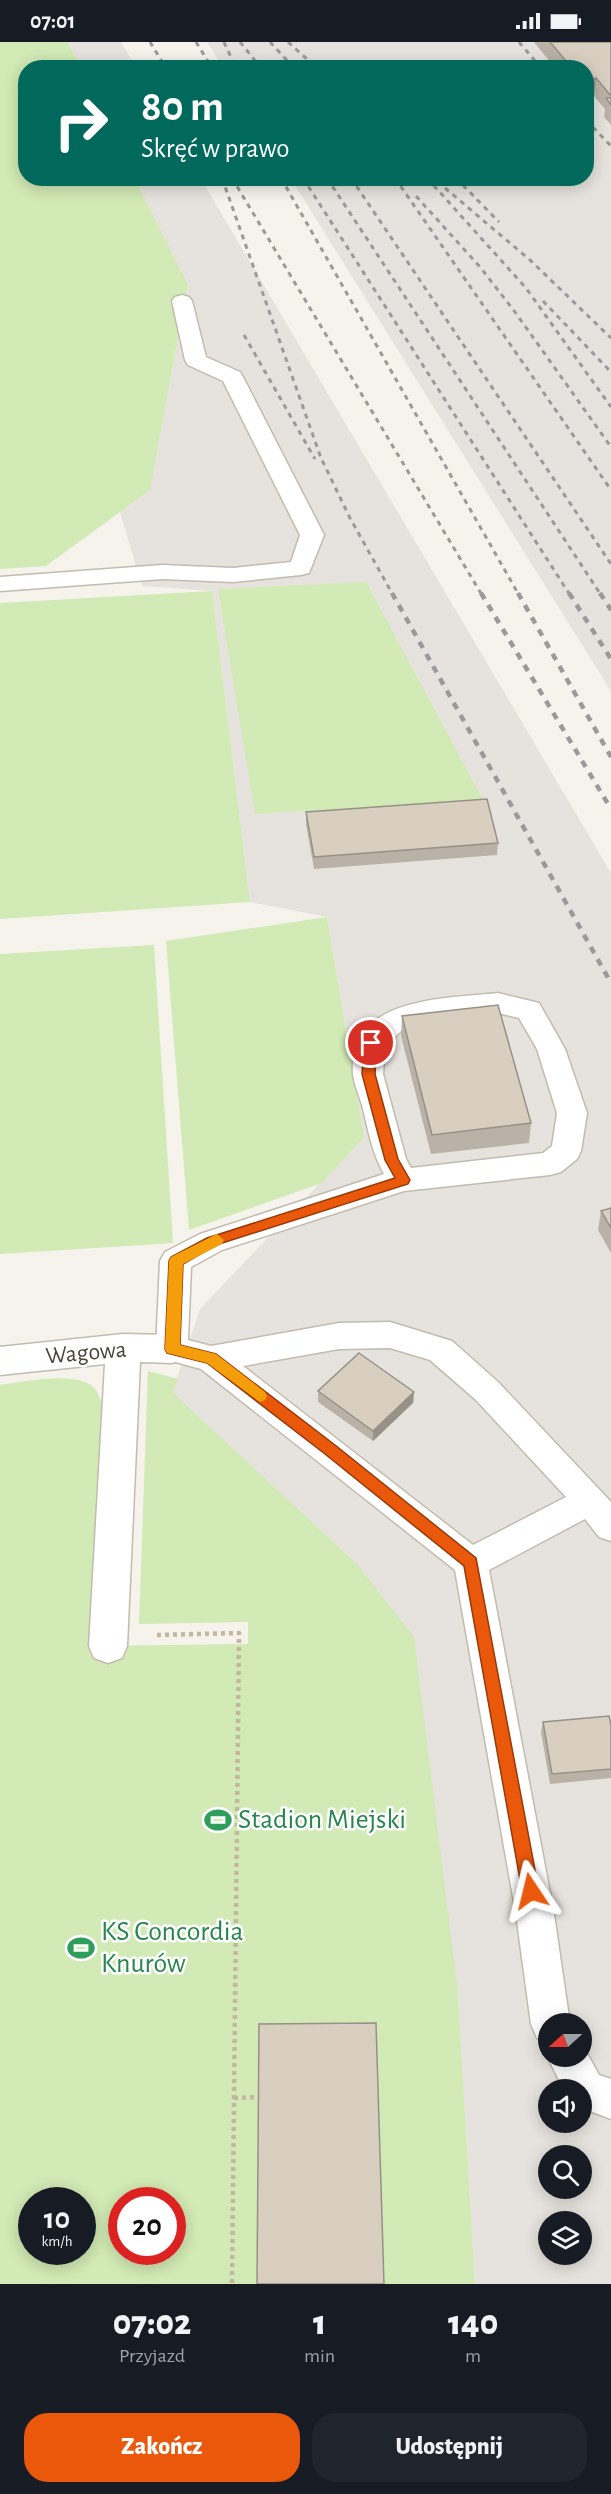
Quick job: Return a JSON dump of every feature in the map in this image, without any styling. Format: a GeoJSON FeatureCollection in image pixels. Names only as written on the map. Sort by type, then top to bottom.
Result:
{"type":"FeatureCollection","features":[{"type":"Feature","properties":{"kind":"street","name":"Wagowa"},"geometry":{"type":"LineString","coordinates":[[0,1361],[123,1348],[172,1349]]}},
{"type":"Feature","properties":{"kind":"street"},"geometry":{"type":"LineString","coordinates":[[108,1641],[123,1348]]}},
{"type":"Feature","properties":{"kind":"lane"},"geometry":{"type":"LineString","coordinates":[[0,584],[162,572],[233,575],[301,568],[312,535],[232,377],[196,360],[182,301]]}},
{"type":"Feature","properties":{"kind":"lane"},"geometry":{"type":"LineString","coordinates":[[403,1180],[391,1160],[368,1074],[371,1043],[393,1022],[411,1013],[498,1003],[529,1010],[551,1049],[572,1113],[566,1151],[550,1164],[403,1180],[212,1242],[176,1261],[172,1349],[211,1359],[330,1450],[471,1563],[535,1914],[549,2013]]}},
{"type":"Feature","properties":{"kind":"lane"},"geometry":{"type":"LineString","coordinates":[[211,1359],[339,1336],[390,1335],[441,1350],[487,1391],[590,1500],[611,1527]]}},
{"type":"Feature","properties":{"kind":"lane"},"geometry":{"type":"LineString","coordinates":[[471,1563],[590,1500]]}},
{"type":"Feature","properties":{"kind":"lane"},"geometry":{"type":"LineString","coordinates":[[573,2067],[586,2090],[611,2099]]}},
{"type":"Feature","properties":{"kind":"path"},"geometry":{"type":"LineString","coordinates":[[108,1641],[239,1633],[232,2284]]}},
{"type":"Feature","properties":{"kind":"path"},"geometry":{"type":"LineString","coordinates":[[234,2098],[259,2097]]}},
{"type":"Feature","properties":{"kind":"shaded area"},"geometry":{"type":"Polygon","coordinates":[[[68,42],[121,42],[132,60],[77,60],[68,42]]]}},
{"type":"Feature","properties":{"kind":"shaded area"},"geometry":{"type":"Polygon","coordinates":[[[207,42],[611,42],[611,691],[295,186],[594,186],[594,60],[219,60],[207,42]]]}},
{"type":"Feature","properties":{"kind":"shaded area"},"geometry":{"type":"Polygon","coordinates":[[[138,186],[205,186],[611,873],[611,2284],[475,2284],[458,1994],[356,1563],[172,1393],[200,1309],[364,1137],[327,917],[250,902],[212,591],[142,586],[120,512],[150,489],[188,286],[138,186]]]}},
{"type":"Feature","properties":{"kind":"green space"},"geometry":{"type":"Polygon","coordinates":[[[0,42],[68,42],[77,60],[18,60],[18,186],[138,186],[188,285],[150,490],[46,566],[0,569],[0,42]]]}},
{"type":"Feature","properties":{"kind":"green space"},"geometry":{"type":"Polygon","coordinates":[[[366,582],[483,800],[255,814],[218,589],[366,582]]]}},
{"type":"Feature","properties":{"kind":"green space"},"geometry":{"type":"Polygon","coordinates":[[[212,591],[250,902],[0,919],[0,603],[212,591]]]}},
{"type":"Feature","properties":{"kind":"green space"},"geometry":{"type":"Polygon","coordinates":[[[327,917],[364,1137],[322,1183],[189,1230],[166,941],[327,917]]]}},
{"type":"Feature","properties":{"kind":"green space"},"geometry":{"type":"Polygon","coordinates":[[[154,945],[173,1243],[0,1254],[0,954],[154,945]]]}},
{"type":"Feature","properties":{"kind":"green space","name":"Stadion Miejski"},"geometry":{"type":"Polygon","coordinates":[[[148,1371],[178,1379],[173,1393],[356,1563],[414,1637],[458,1994],[475,2284],[0,2284],[0,1385],[65,1378],[77,1380],[96,1390],[102,1403],[90,1646],[248,1644],[248,1622],[139,1624],[148,1371]]]}},
{"type":"Feature","properties":{"kind":"building"},"geometry":{"type":"Polygon","coordinates":[[[550,42],[611,42],[611,96],[594,78],[594,60],[565,60],[550,42]]]}},
{"type":"Feature","properties":{"kind":"building"},"geometry":{"type":"Polygon","coordinates":[[[487,799],[498,843],[314,857],[306,812],[487,799]]]}},
{"type":"Feature","properties":{"kind":"building"},"geometry":{"type":"Polygon","coordinates":[[[498,1005],[531,1123],[432,1135],[402,1016],[498,1005]]]}},
{"type":"Feature","properties":{"kind":"building"},"geometry":{"type":"Polygon","coordinates":[[[611,1208],[611,1228],[601,1211],[611,1208]]]}},
{"type":"Feature","properties":{"kind":"building"},"geometry":{"type":"Polygon","coordinates":[[[359,1353],[414,1392],[373,1431],[318,1391],[359,1353]]]}},
{"type":"Feature","properties":{"kind":"building"},"geometry":{"type":"Polygon","coordinates":[[[609,1716],[611,1769],[552,1774],[543,1722],[609,1716]]]}},
{"type":"Feature","properties":{"kind":"building"},"geometry":{"type":"Polygon","coordinates":[[[376,2023],[384,2284],[257,2284],[259,2024],[376,2023]]]}},
{"type":"Feature","properties":{"kind":"railway"},"geometry":{"type":"LineString","coordinates":[[150,42],[161,60]]}},
{"type":"Feature","properties":{"kind":"railway"},"geometry":{"type":"LineString","coordinates":[[196,42],[207,60]]}},
{"type":"Feature","properties":{"kind":"railway"},"geometry":{"type":"LineString","coordinates":[[224,42],[232,60]]}},
{"type":"Feature","properties":{"kind":"railway"},"geometry":{"type":"LineString","coordinates":[[240,42],[255,60]]}},
{"type":"Feature","properties":{"kind":"railway"},"geometry":{"type":"LineString","coordinates":[[270,42],[287,60]]}},
{"type":"Feature","properties":{"kind":"railway"},"geometry":{"type":"LineString","coordinates":[[288,42],[308,60]]}},
{"type":"Feature","properties":{"kind":"railway"},"geometry":{"type":"LineString","coordinates":[[519,42],[534,60]]}},
{"type":"Feature","properties":{"kind":"railway"},"geometry":{"type":"LineString","coordinates":[[594,128],[611,146]]}},
{"type":"Feature","properties":{"kind":"railway"},"geometry":{"type":"LineString","coordinates":[[225,186],[321,458],[350,518],[393,595]]}},
{"type":"Feature","properties":{"kind":"railway"},"geometry":{"type":"LineString","coordinates":[[237,186],[482,595]]}},
{"type":"Feature","properties":{"kind":"railway"},"geometry":{"type":"LineString","coordinates":[[286,186],[519,595]]}},
{"type":"Feature","properties":{"kind":"railway"},"geometry":{"type":"LineString","coordinates":[[308,186],[570,595]]}},
{"type":"Feature","properties":{"kind":"railway"},"geometry":{"type":"LineString","coordinates":[[332,186],[601,595]]}},
{"type":"Feature","properties":{"kind":"railway"},"geometry":{"type":"LineString","coordinates":[[356,186],[611,564]]}},
{"type":"Feature","properties":{"kind":"railway"},"geometry":{"type":"LineString","coordinates":[[401,186],[611,490]]}},
{"type":"Feature","properties":{"kind":"railway"},"geometry":{"type":"LineString","coordinates":[[434,186],[526,288],[611,407]]}},
{"type":"Feature","properties":{"kind":"railway"},"geometry":{"type":"LineString","coordinates":[[464,186],[499,222]]}},
{"type":"Feature","properties":{"kind":"railway"},"geometry":{"type":"LineString","coordinates":[[445,188],[530,260],[611,338]]}},
{"type":"Feature","properties":{"kind":"railway"},"geometry":{"type":"LineString","coordinates":[[416,196],[480,267],[515,312],[611,447]]}},
{"type":"Feature","properties":{"kind":"railway"},"geometry":{"type":"LineString","coordinates":[[543,301],[611,372]]}},
{"type":"Feature","properties":{"kind":"railway"},"geometry":{"type":"LineString","coordinates":[[244,335],[315,459]]}},
{"type":"Feature","properties":{"kind":"railway"},"geometry":{"type":"LineString","coordinates":[[392,593],[611,983]]}},
{"type":"Feature","properties":{"kind":"railway"},"geometry":{"type":"LineString","coordinates":[[481,593],[611,809]]}},
{"type":"Feature","properties":{"kind":"railway"},"geometry":{"type":"LineString","coordinates":[[518,593],[611,757]]}},
{"type":"Feature","properties":{"kind":"railway"},"geometry":{"type":"LineString","coordinates":[[569,593],[611,659]]}},
{"type":"Feature","properties":{"kind":"railway"},"geometry":{"type":"LineString","coordinates":[[600,593],[611,610]]}},
{"type":"Feature","properties":{"kind":"slow traffic"},"geometry":{"type":"LineString","coordinates":[[217,1240],[176,1261],[172,1349],[211,1359],[260,1396]]}},
{"type":"Feature","properties":{"kind":"place","name":"Stadion Miejski"},"geometry":{"type":"Point","coordinates":[218,1820]}},
{"type":"Feature","properties":{"kind":"place","name":"KS Concordia Knurów"},"geometry":{"type":"Point","coordinates":[81,1948]}},
{"type":"Feature","properties":{"kind":"route"},"geometry":{"type":"LineString","coordinates":[[371,1043],[368,1074],[391,1160],[403,1180],[212,1242],[176,1261],[172,1349],[211,1359],[330,1450],[471,1563],[531,1891]]}}]}
